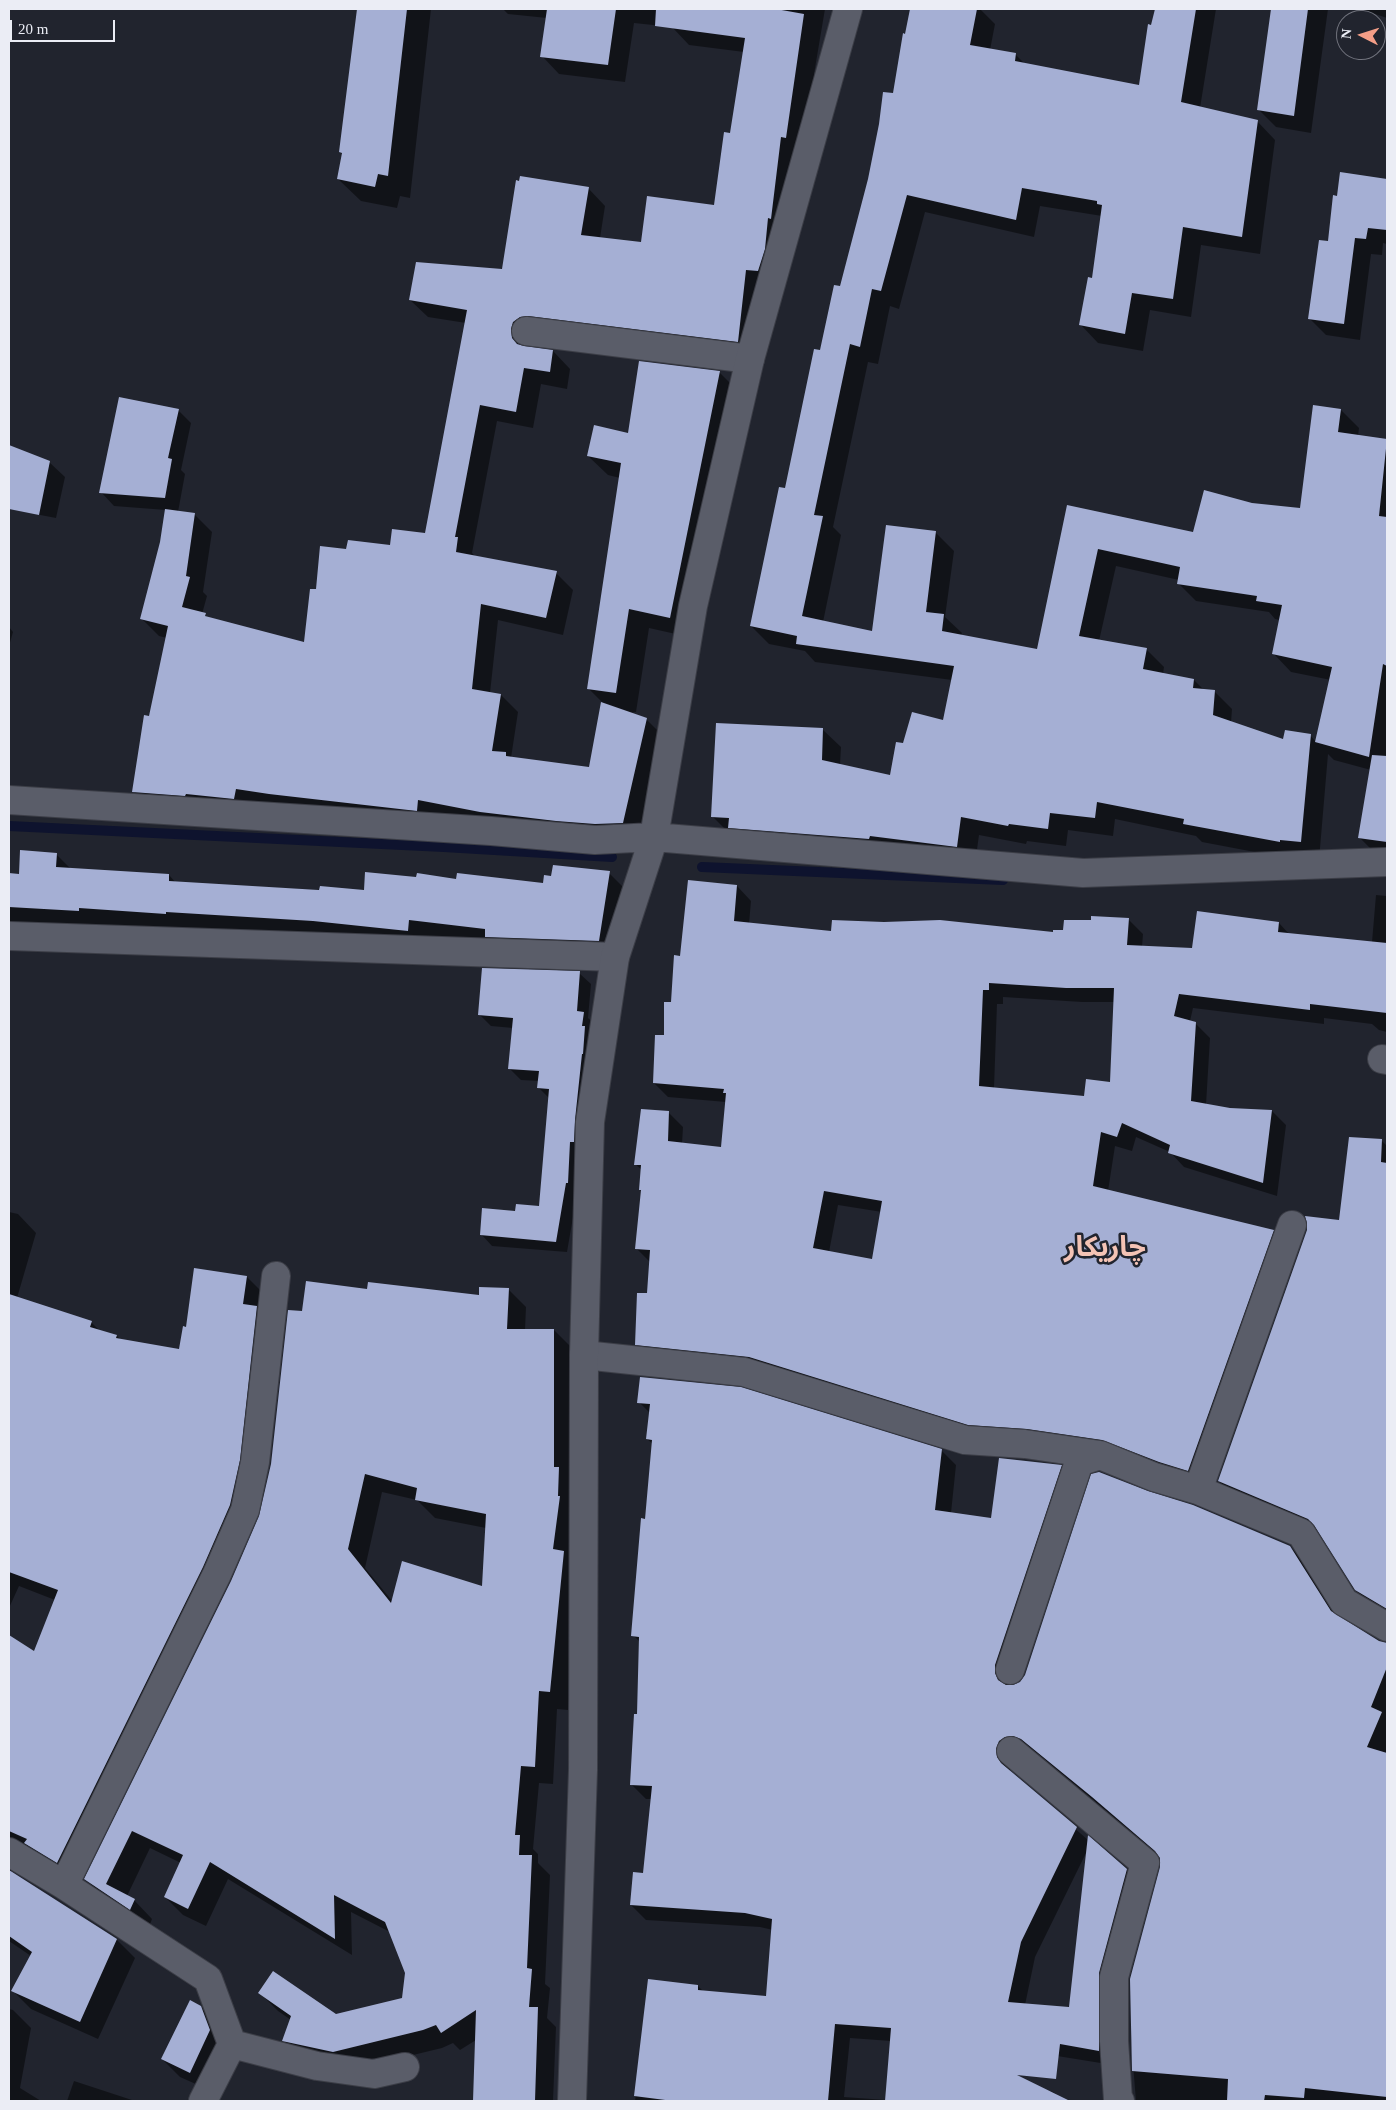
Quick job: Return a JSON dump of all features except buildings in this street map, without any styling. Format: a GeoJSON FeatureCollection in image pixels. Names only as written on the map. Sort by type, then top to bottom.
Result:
{"type":"FeatureCollection","features":[{"type":"Feature","properties":{"kind":"street"},"geometry":{"type":"LineString","coordinates":[[572,2101],[583,1770],[584,1355],[590,1122],[615,957],[654,836],[693,606],[750,359],[848,9]]}},
{"type":"Feature","properties":{"kind":"street"},"geometry":{"type":"LineString","coordinates":[[526,331],[750,359]]}},
{"type":"Feature","properties":{"kind":"street"},"geometry":{"type":"LineString","coordinates":[[9,800],[491,831],[595,840],[654,836],[1083,873],[1387,862]]}},
{"type":"Feature","properties":{"kind":"street"},"geometry":{"type":"LineString","coordinates":[[9,936],[615,957]]}},
{"type":"Feature","properties":{"kind":"street"},"geometry":{"type":"LineString","coordinates":[[1198,1490],[1292,1225]]}},
{"type":"Feature","properties":{"kind":"street"},"geometry":{"type":"LineString","coordinates":[[64,1885],[217,1574],[245,1510],[255,1462],[276,1276]]}},
{"type":"Feature","properties":{"kind":"street"},"geometry":{"type":"LineString","coordinates":[[584,1355],[744,1372],[964,1440],[1025,1444],[1100,1455],[1154,1476],[1198,1490],[1301,1534],[1344,1602],[1387,1627]]}},
{"type":"Feature","properties":{"kind":"street"},"geometry":{"type":"LineString","coordinates":[[1010,1670],[1079,1462],[1100,1455]]}},
{"type":"Feature","properties":{"kind":"street"},"geometry":{"type":"LineString","coordinates":[[1011,1751],[1145,1863],[1114,1977],[1114,2040],[1118,2100],[1120,2101]]}},
{"type":"Feature","properties":{"kind":"street"},"geometry":{"type":"LineString","coordinates":[[9,1852],[64,1885],[208,1980],[232,2044],[203,2101]]}},
{"type":"Feature","properties":{"kind":"street"},"geometry":{"type":"LineString","coordinates":[[232,2044],[317,2066],[374,2074],[405,2067]]}},
{"type":"Feature","properties":{"kind":"waterway"},"geometry":{"type":"LineString","coordinates":[[9,826],[612,857]]}},
{"type":"Feature","properties":{"kind":"waterway"},"geometry":{"type":"LineString","coordinates":[[702,867],[1003,880]]}},
{"type":"Feature","properties":{"kind":"district","name":"چاریکار"},"geometry":{"type":"Point","coordinates":[1105,1249]}}]}
